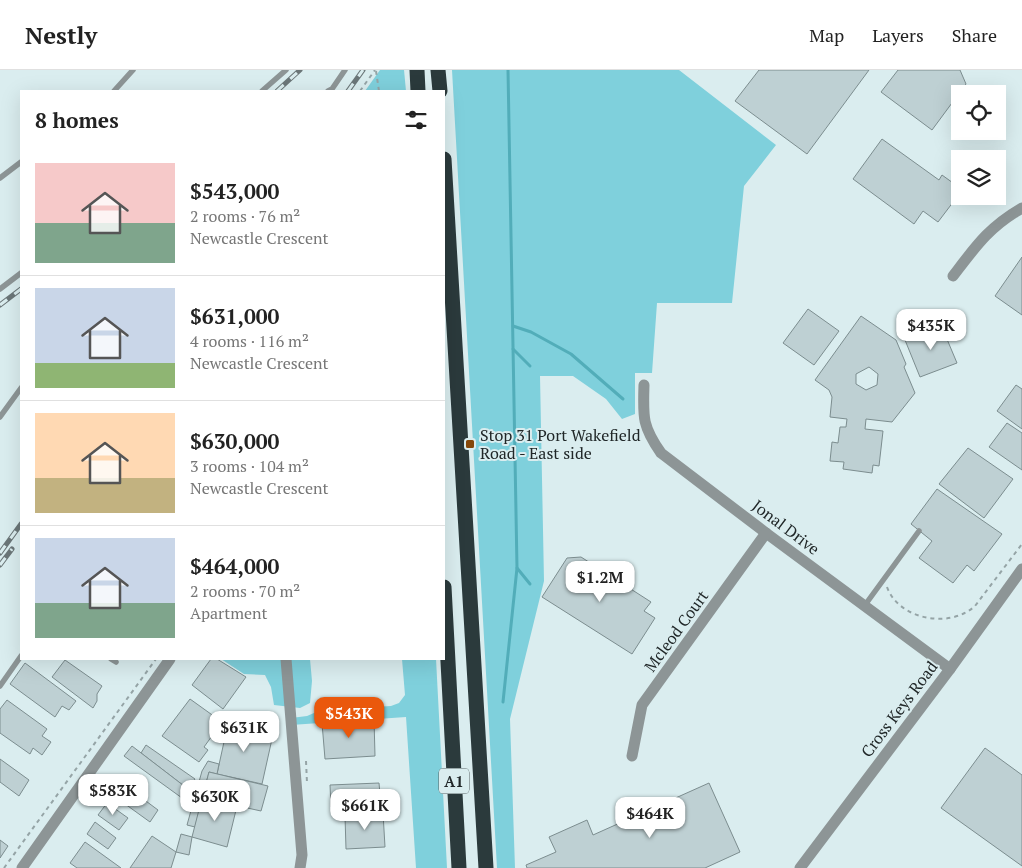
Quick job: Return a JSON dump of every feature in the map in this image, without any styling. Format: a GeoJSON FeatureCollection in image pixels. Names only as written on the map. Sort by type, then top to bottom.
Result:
{"type":"FeatureCollection","features":[{"type":"Feature","properties":{"kind":"highway"},"geometry":{"type":"LineString","coordinates":[[417,70],[418,90]]}},
{"type":"Feature","properties":{"kind":"highway"},"geometry":{"type":"LineString","coordinates":[[438,70],[440,90]]}},
{"type":"Feature","properties":{"kind":"highway","name":"A1"},"geometry":{"type":"LineString","coordinates":[[445,176],[486,868]]}},
{"type":"Feature","properties":{"kind":"highway","name":"A1"},"geometry":{"type":"LineString","coordinates":[[445,606],[459,868]]}},
{"type":"Feature","properties":{"kind":"street"},"geometry":{"type":"LineString","coordinates":[[953,276],[982,238],[997,224],[1022,208]]}},
{"type":"Feature","properties":{"kind":"street","name":"Jonal Drive"},"geometry":{"type":"LineString","coordinates":[[644,385],[643,414],[649,435],[661,453],[950,669]]}},
{"type":"Feature","properties":{"kind":"street","name":"Mcleod Court"},"geometry":{"type":"LineString","coordinates":[[632,756],[642,705],[766,533]]}},
{"type":"Feature","properties":{"kind":"street","name":"Cross Keys Road"},"geometry":{"type":"LineString","coordinates":[[800,868],[950,669],[1022,569]]}},
{"type":"Feature","properties":{"kind":"street"},"geometry":{"type":"LineString","coordinates":[[22,868],[169,660]]}},
{"type":"Feature","properties":{"kind":"street"},"geometry":{"type":"LineString","coordinates":[[286,660],[302,855],[300,868]]}},
{"type":"Feature","properties":{"kind":"lane"},"geometry":{"type":"LineString","coordinates":[[115,90],[133,70]]}},
{"type":"Feature","properties":{"kind":"lane"},"geometry":{"type":"LineString","coordinates":[[329,90],[345,70]]}},
{"type":"Feature","properties":{"kind":"lane"},"geometry":{"type":"LineString","coordinates":[[263,90],[283,71]]}},
{"type":"Feature","properties":{"kind":"lane"},"geometry":{"type":"LineString","coordinates":[[0,178],[20,163]]}},
{"type":"Feature","properties":{"kind":"lane"},"geometry":{"type":"LineString","coordinates":[[0,288],[20,274]]}},
{"type":"Feature","properties":{"kind":"lane"},"geometry":{"type":"LineString","coordinates":[[0,417],[20,389]]}},
{"type":"Feature","properties":{"kind":"lane"},"geometry":{"type":"LineString","coordinates":[[865,605],[919,531]]}},
{"type":"Feature","properties":{"kind":"lane"},"geometry":{"type":"LineString","coordinates":[[0,686],[20,657]]}},
{"type":"Feature","properties":{"kind":"path"},"geometry":{"type":"LineString","coordinates":[[361,90],[375,70]]}},
{"type":"Feature","properties":{"kind":"path"},"geometry":{"type":"LineString","coordinates":[[375,70],[378,90]]}},
{"type":"Feature","properties":{"kind":"path"},"geometry":{"type":"LineString","coordinates":[[884,579],[888,590],[898,603],[915,614],[945,619],[958,616],[968,613],[975,606],[1022,544]]}},
{"type":"Feature","properties":{"kind":"path"},"geometry":{"type":"LineString","coordinates":[[4,868],[155,660]]}},
{"type":"Feature","properties":{"kind":"shaded area"},"geometry":{"type":"Polygon","coordinates":[[[380,70],[404,70],[406,90],[366,90],[380,70]]]}},
{"type":"Feature","properties":{"kind":"shaded area"},"geometry":{"type":"Polygon","coordinates":[[[452,70],[679,70],[776,145],[744,186],[732,303],[657,303],[652,373],[635,373],[635,414],[622,419],[606,399],[573,376],[540,376],[544,581],[510,719],[515,868],[497,868],[452,70]]]}},
{"type":"Feature","properties":{"kind":"shaded area"},"geometry":{"type":"Polygon","coordinates":[[[223,660],[310,660],[312,681],[310,703],[300,708],[274,705],[271,687],[265,675],[244,674],[223,660]]]}},
{"type":"Feature","properties":{"kind":"shaded area"},"geometry":{"type":"Polygon","coordinates":[[[402,660],[436,660],[447,868],[416,868],[406,717],[291,725],[291,718],[307,716],[321,710],[391,706],[399,703],[405,695],[402,660]]]}},
{"type":"Feature","properties":{"kind":"building"},"geometry":{"type":"Polygon","coordinates":[[[759,70],[869,70],[807,154],[735,101],[759,70]]]}},
{"type":"Feature","properties":{"kind":"building"},"geometry":{"type":"Polygon","coordinates":[[[898,70],[960,70],[966,84],[951,85],[951,104],[932,130],[881,92],[898,70]]]}},
{"type":"Feature","properties":{"kind":"building"},"geometry":{"type":"Polygon","coordinates":[[[882,139],[939,180],[942,175],[951,182],[951,205],[938,222],[923,211],[914,224],[853,179],[882,139]]]}},
{"type":"Feature","properties":{"kind":"building"},"geometry":{"type":"Polygon","coordinates":[[[1022,257],[1022,315],[995,296],[1022,257]]]}},
{"type":"Feature","properties":{"kind":"building"},"geometry":{"type":"Polygon","coordinates":[[[808,309],[839,331],[814,365],[783,343],[808,309]]]}},
{"type":"Feature","properties":{"kind":"building"},"geometry":{"type":"Polygon","coordinates":[[[861,316],[896,340],[906,364],[904,367],[915,393],[892,422],[866,419],[865,429],[883,431],[879,466],[873,465],[872,473],[843,469],[844,462],[830,461],[832,442],[838,443],[840,427],[846,427],[847,419],[830,417],[832,397],[829,390],[815,380],[861,316]],[[869,367],[856,374],[856,384],[866,390],[877,385],[878,374],[869,367]]]}},
{"type":"Feature","properties":{"kind":"building"},"geometry":{"type":"Polygon","coordinates":[[[941,325],[957,363],[920,377],[905,340],[941,325]]]}},
{"type":"Feature","properties":{"kind":"building"},"geometry":{"type":"Polygon","coordinates":[[[1016,385],[1022,389],[1022,429],[997,411],[1016,385]]]}},
{"type":"Feature","properties":{"kind":"building"},"geometry":{"type":"Polygon","coordinates":[[[1007,423],[1022,433],[1022,470],[989,447],[1007,423]]]}},
{"type":"Feature","properties":{"kind":"building"},"geometry":{"type":"Polygon","coordinates":[[[968,448],[1013,479],[984,518],[939,484],[968,448]]]}},
{"type":"Feature","properties":{"kind":"building"},"geometry":{"type":"Polygon","coordinates":[[[937,489],[1002,534],[974,571],[967,565],[953,583],[919,558],[932,541],[911,524],[937,489]]]}},
{"type":"Feature","properties":{"kind":"building"},"geometry":{"type":"Polygon","coordinates":[[[581,557],[651,602],[644,611],[655,618],[632,654],[542,597],[567,558],[581,557]]]}},
{"type":"Feature","properties":{"kind":"building"},"geometry":{"type":"Polygon","coordinates":[[[65,660],[102,686],[97,694],[97,701],[93,708],[52,677],[65,660]]]}},
{"type":"Feature","properties":{"kind":"building"},"geometry":{"type":"Polygon","coordinates":[[[210,660],[219,660],[246,677],[223,709],[192,685],[210,660]]]}},
{"type":"Feature","properties":{"kind":"building"},"geometry":{"type":"Polygon","coordinates":[[[25,663],[76,701],[69,710],[62,706],[55,717],[10,684],[25,663]]]}},
{"type":"Feature","properties":{"kind":"building"},"geometry":{"type":"Polygon","coordinates":[[[190,699],[222,722],[204,747],[208,750],[199,762],[162,736],[190,699]]]}},
{"type":"Feature","properties":{"kind":"building"},"geometry":{"type":"Polygon","coordinates":[[[7,700],[47,729],[42,736],[51,742],[42,755],[33,748],[30,754],[0,733],[0,709],[7,700]]]}},
{"type":"Feature","properties":{"kind":"building"},"geometry":{"type":"Polygon","coordinates":[[[229,719],[251,724],[250,729],[263,731],[262,737],[272,739],[262,784],[217,774],[229,719]]]}},
{"type":"Feature","properties":{"kind":"building"},"geometry":{"type":"Polygon","coordinates":[[[374,719],[375,756],[325,759],[322,723],[374,719]]]}},
{"type":"Feature","properties":{"kind":"building"},"geometry":{"type":"Polygon","coordinates":[[[146,745],[195,779],[188,789],[141,753],[146,745]]]}},
{"type":"Feature","properties":{"kind":"building"},"geometry":{"type":"Polygon","coordinates":[[[132,746],[188,789],[182,798],[124,756],[132,746]]]}},
{"type":"Feature","properties":{"kind":"building"},"geometry":{"type":"Polygon","coordinates":[[[985,748],[1022,775],[1022,866],[941,808],[985,748]]]}},
{"type":"Feature","properties":{"kind":"building"},"geometry":{"type":"Polygon","coordinates":[[[0,759],[29,780],[19,796],[0,782],[0,759]]]}},
{"type":"Feature","properties":{"kind":"building"},"geometry":{"type":"Polygon","coordinates":[[[208,761],[219,764],[217,774],[209,772],[195,827],[187,825],[202,771],[208,761]]]}},
{"type":"Feature","properties":{"kind":"building"},"geometry":{"type":"Polygon","coordinates":[[[209,772],[268,786],[261,811],[202,798],[209,772]]]}},
{"type":"Feature","properties":{"kind":"building"},"geometry":{"type":"Polygon","coordinates":[[[379,783],[381,805],[331,807],[330,785],[379,783]]]}},
{"type":"Feature","properties":{"kind":"building"},"geometry":{"type":"Polygon","coordinates":[[[709,783],[740,852],[705,868],[527,868],[526,865],[556,852],[549,837],[587,820],[593,835],[709,783]]]}},
{"type":"Feature","properties":{"kind":"building"},"geometry":{"type":"Polygon","coordinates":[[[123,784],[158,810],[150,822],[114,796],[123,784]]]}},
{"type":"Feature","properties":{"kind":"building"},"geometry":{"type":"Polygon","coordinates":[[[202,798],[237,806],[227,847],[192,837],[202,798]]]}},
{"type":"Feature","properties":{"kind":"building"},"geometry":{"type":"Polygon","coordinates":[[[107,803],[128,818],[119,830],[98,815],[107,803]]]}},
{"type":"Feature","properties":{"kind":"building"},"geometry":{"type":"Polygon","coordinates":[[[383,813],[385,847],[346,849],[345,816],[383,813]]]}},
{"type":"Feature","properties":{"kind":"building"},"geometry":{"type":"Polygon","coordinates":[[[95,822],[116,838],[108,849],[87,834],[95,822]]]}},
{"type":"Feature","properties":{"kind":"building"},"geometry":{"type":"Polygon","coordinates":[[[181,834],[192,837],[189,855],[176,852],[181,834]]]}},
{"type":"Feature","properties":{"kind":"building"},"geometry":{"type":"Polygon","coordinates":[[[152,836],[176,852],[171,868],[130,868],[152,836]]]}},
{"type":"Feature","properties":{"kind":"building"},"geometry":{"type":"Polygon","coordinates":[[[0,840],[8,846],[0,858],[0,840]]]}},
{"type":"Feature","properties":{"kind":"building"},"geometry":{"type":"Polygon","coordinates":[[[85,842],[121,868],[77,868],[70,863],[85,842]]]}},
{"type":"Feature","properties":{"kind":"waterway"},"geometry":{"type":"LineString","coordinates":[[503,702],[517,568],[508,70]]}},
{"type":"Feature","properties":{"kind":"waterway"},"geometry":{"type":"LineString","coordinates":[[513,326],[531,332],[571,354],[623,399]]}},
{"type":"Feature","properties":{"kind":"waterway"},"geometry":{"type":"LineString","coordinates":[[513,349],[530,366]]}},
{"type":"Feature","properties":{"kind":"waterway"},"geometry":{"type":"LineString","coordinates":[[517,568],[530,584]]}},
{"type":"Feature","properties":{"kind":"railway"},"geometry":{"type":"LineString","coordinates":[[278,90],[300,70]]}},
{"type":"Feature","properties":{"kind":"railway"},"geometry":{"type":"LineString","coordinates":[[349,90],[363,70]]}},
{"type":"Feature","properties":{"kind":"railway"},"geometry":{"type":"LineString","coordinates":[[0,305],[20,290]]}},
{"type":"Feature","properties":{"kind":"railway"},"geometry":{"type":"LineString","coordinates":[[0,553],[20,525]]}},
{"type":"Feature","properties":{"kind":"railway"},"geometry":{"type":"LineString","coordinates":[[0,565],[12,549]]}},
{"type":"Feature","properties":{"kind":"place","name":"Stop 31 Port Wakefield Road - East side"},"geometry":{"type":"Point","coordinates":[470,444]}}]}
